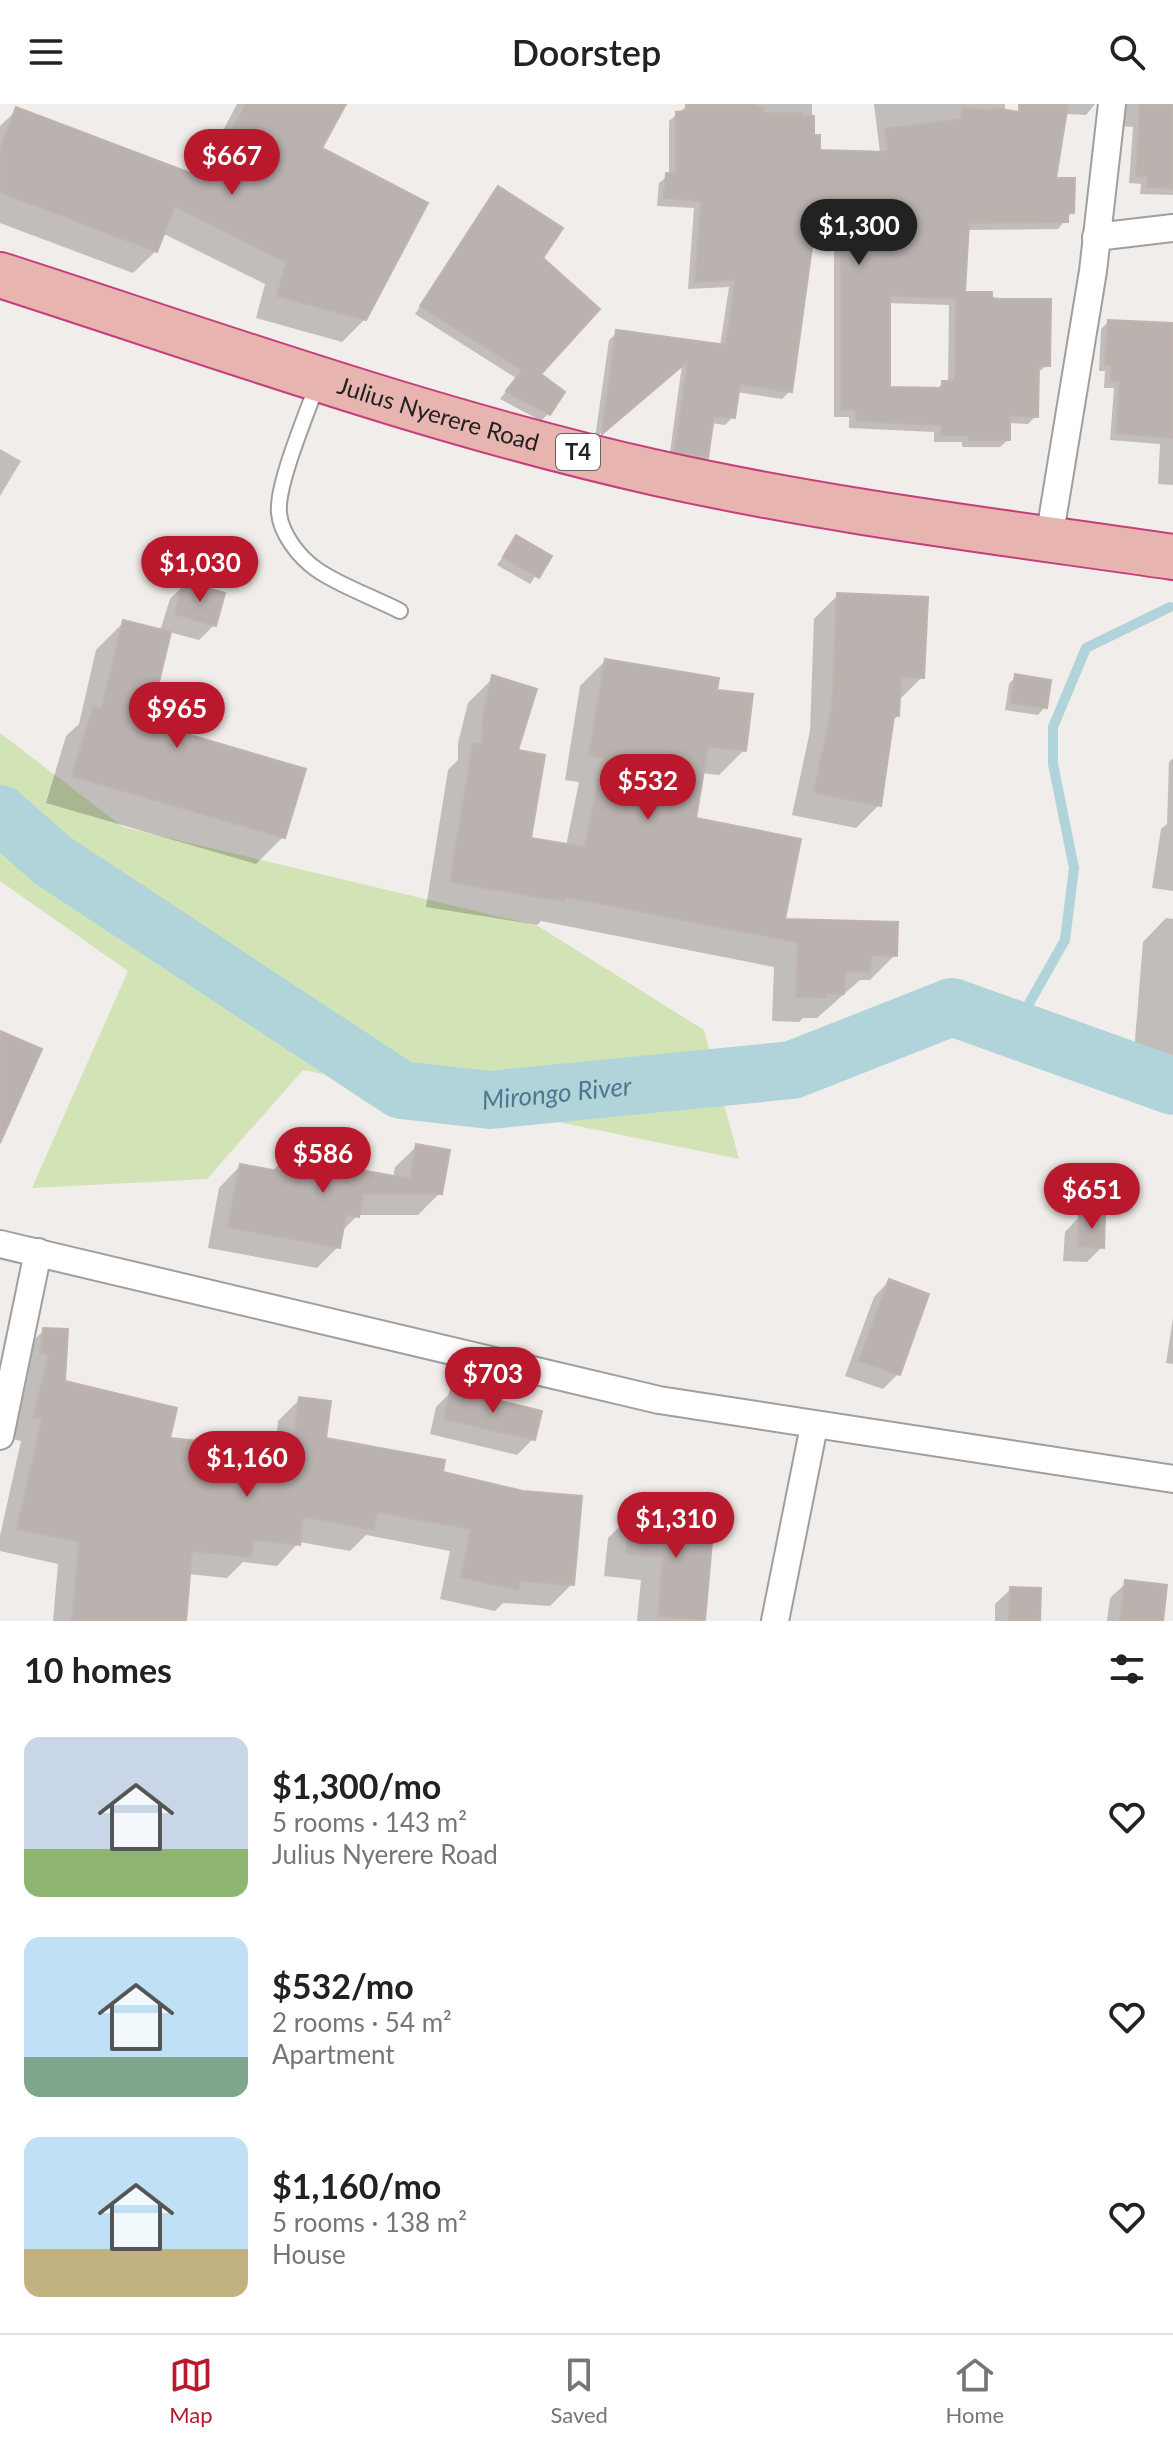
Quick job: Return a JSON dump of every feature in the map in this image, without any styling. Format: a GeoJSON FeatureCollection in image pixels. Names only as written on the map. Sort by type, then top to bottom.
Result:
{"type":"FeatureCollection","features":[{"type":"Feature","properties":{"kind":"highway","name":"Julius Nyerere Road"},"geometry":{"type":"LineString","coordinates":[[0,275],[433,415],[655,473],[815,505],[1173,557]]}},
{"type":"Feature","properties":{"kind":"street"},"geometry":{"type":"LineString","coordinates":[[1049,539],[1093,271],[1112,104]]}},
{"type":"Feature","properties":{"kind":"street"},"geometry":{"type":"LineString","coordinates":[[1096,237],[1173,228]]}},
{"type":"Feature","properties":{"kind":"street"},"geometry":{"type":"LineString","coordinates":[[0,1244],[659,1400],[1173,1479]]}},
{"type":"Feature","properties":{"kind":"street"},"geometry":{"type":"LineString","coordinates":[[0,1436],[38,1252]]}},
{"type":"Feature","properties":{"kind":"street"},"geometry":{"type":"LineString","coordinates":[[775,1621],[814,1426]]}},
{"type":"Feature","properties":{"kind":"lane"},"geometry":{"type":"LineString","coordinates":[[320,378],[292,457],[279,504],[279,517],[296,550],[316,569],[400,611]]}},
{"type":"Feature","properties":{"kind":"green space"},"geometry":{"type":"Polygon","coordinates":[[[0,733],[123,827],[538,926],[704,1030],[739,1159],[303,1070],[207,1179],[32,1188],[128,971],[0,881],[0,733]]]}},
{"type":"Feature","properties":{"kind":"building"},"geometry":{"type":"Polygon","coordinates":[[[246,104],[346,104],[322,148],[428,203],[366,320],[277,296],[286,262],[175,206],[157,252],[0,192],[0,150],[16,107],[206,179],[246,104]]]}},
{"type":"Feature","properties":{"kind":"building"},"geometry":{"type":"Polygon","coordinates":[[[686,104],[756,104],[756,107],[763,107],[763,113],[802,113],[802,116],[814,116],[814,135],[820,135],[820,150],[888,152],[885,129],[962,119],[962,108],[1019,112],[1019,104],[1068,104],[1056,178],[1075,178],[1074,213],[1068,213],[1068,222],[969,223],[965,292],[992,292],[992,298],[999,299],[1051,299],[1050,366],[1039,366],[1038,417],[1010,416],[1010,440],[969,440],[969,435],[941,435],[941,425],[856,421],[856,410],[841,410],[841,220],[816,218],[792,392],[740,384],[735,418],[714,416],[708,458],[675,451],[688,361],[602,434],[616,330],[726,345],[735,280],[695,282],[701,201],[664,198],[666,173],[676,174],[676,112],[686,111],[686,104]],[[890,296],[890,387],[942,388],[942,381],[955,381],[956,298],[890,296]]]}},
{"type":"Feature","properties":{"kind":"building"},"geometry":{"type":"Polygon","coordinates":[[[1140,104],[1173,104],[1173,188],[1147,187],[1148,177],[1136,176],[1140,104]]]}},
{"type":"Feature","properties":{"kind":"building"},"geometry":{"type":"Polygon","coordinates":[[[498,186],[563,228],[543,258],[600,309],[541,374],[565,392],[550,415],[506,391],[522,370],[420,306],[498,186]]]}},
{"type":"Feature","properties":{"kind":"building"},"geometry":{"type":"Polygon","coordinates":[[[1108,320],[1172,323],[1173,438],[1116,433],[1120,382],[1111,381],[1111,365],[1105,365],[1108,320]]]}},
{"type":"Feature","properties":{"kind":"building"},"geometry":{"type":"Polygon","coordinates":[[[516,535],[552,556],[539,578],[503,557],[516,535]]]}},
{"type":"Feature","properties":{"kind":"building"},"geometry":{"type":"Polygon","coordinates":[[[184,582],[225,593],[216,626],[175,614],[184,582]]]}},
{"type":"Feature","properties":{"kind":"building"},"geometry":{"type":"Polygon","coordinates":[[[837,593],[928,597],[924,678],[901,677],[899,716],[894,716],[881,806],[814,792],[832,707],[837,593]]]}},
{"type":"Feature","properties":{"kind":"building"},"geometry":{"type":"Polygon","coordinates":[[[123,620],[171,632],[149,723],[306,769],[285,838],[72,776],[93,707],[102,709],[123,620]]]}},
{"type":"Feature","properties":{"kind":"building"},"geometry":{"type":"Polygon","coordinates":[[[605,659],[719,678],[717,690],[753,694],[746,751],[708,746],[696,818],[801,839],[785,919],[898,922],[897,956],[871,955],[870,972],[845,971],[844,994],[826,993],[826,998],[796,997],[798,942],[565,897],[564,901],[450,882],[473,743],[482,744],[483,717],[492,675],[537,689],[518,750],[545,755],[531,838],[585,847],[603,758],[589,755],[605,659]]]}},
{"type":"Feature","properties":{"kind":"building"},"geometry":{"type":"Polygon","coordinates":[[[1015,674],[1051,680],[1047,708],[1011,703],[1015,674]]]}},
{"type":"Feature","properties":{"kind":"building"},"geometry":{"type":"Polygon","coordinates":[[[0,1031],[42,1049],[0,1143],[0,1031]]]}},
{"type":"Feature","properties":{"kind":"building"},"geometry":{"type":"Polygon","coordinates":[[[416,1144],[450,1150],[442,1194],[363,1194],[359,1217],[346,1214],[340,1248],[228,1227],[240,1164],[283,1172],[285,1156],[410,1179],[416,1144]]]}},
{"type":"Feature","properties":{"kind":"building"},"geometry":{"type":"Polygon","coordinates":[[[1079,1214],[1105,1216],[1104,1248],[1078,1246],[1079,1214]]]}},
{"type":"Feature","properties":{"kind":"building"},"geometry":{"type":"Polygon","coordinates":[[[889,1279],[929,1294],[900,1375],[859,1361],[889,1279]]]}},
{"type":"Feature","properties":{"kind":"building"},"geometry":{"type":"Polygon","coordinates":[[[43,1328],[68,1329],[65,1381],[177,1408],[170,1438],[293,1451],[299,1397],[331,1401],[326,1438],[445,1460],[443,1472],[523,1491],[582,1496],[574,1585],[520,1581],[518,1590],[461,1577],[471,1529],[377,1512],[374,1530],[303,1517],[300,1545],[253,1540],[251,1557],[192,1551],[186,1621],[72,1621],[79,1542],[17,1529],[42,1419],[33,1417],[49,1354],[41,1354],[43,1328]]]}},
{"type":"Feature","properties":{"kind":"building"},"geometry":{"type":"Polygon","coordinates":[[[451,1389],[542,1411],[535,1440],[444,1419],[451,1389]]]}},
{"type":"Feature","properties":{"kind":"building"},"geometry":{"type":"Polygon","coordinates":[[[630,1513],[714,1520],[705,1620],[658,1616],[663,1557],[626,1554],[630,1513]]]}},
{"type":"Feature","properties":{"kind":"building"},"geometry":{"type":"Polygon","coordinates":[[[1125,1580],[1167,1585],[1163,1621],[1120,1621],[1125,1580]]]}},
{"type":"Feature","properties":{"kind":"building"},"geometry":{"type":"Polygon","coordinates":[[[1010,1587],[1041,1588],[1040,1621],[1009,1621],[1010,1587]]]}},
{"type":"Feature","properties":{"kind":"waterway"},"geometry":{"type":"LineString","coordinates":[[1014,1030],[1065,940],[1074,868],[1053,764],[1053,727],[1086,648],[1170,607]]}},
{"type":"Feature","properties":{"kind":"waterway","name":"Mirongo River"},"geometry":{"type":"LineString","coordinates":[[0,814],[52,860],[401,1090],[490,1100],[792,1070],[952,1007],[1173,1086]]}}]}
